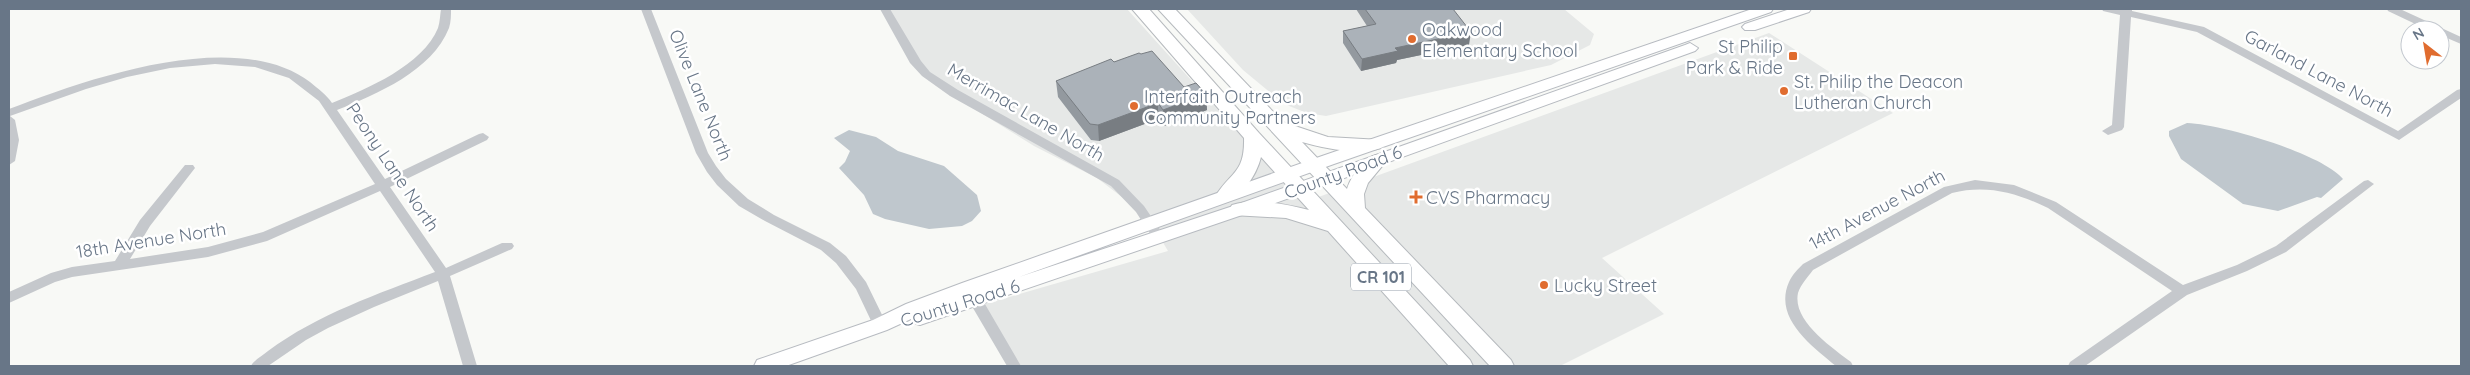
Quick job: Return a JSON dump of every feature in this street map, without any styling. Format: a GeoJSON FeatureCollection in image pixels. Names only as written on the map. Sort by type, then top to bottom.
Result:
{"type":"FeatureCollection","features":[{"type":"Feature","properties":{"kind":"main road","name":"CR 101"},"geometry":{"type":"LineString","coordinates":[[1140,9],[1253,137],[1462,366]]}},
{"type":"Feature","properties":{"kind":"main road","name":"CR 101"},"geometry":{"type":"LineString","coordinates":[[1166,9],[1503,366]]}},
{"type":"Feature","properties":{"kind":"main road","name":"County Road 6"},"geometry":{"type":"LineString","coordinates":[[764,366],[880,325],[903,323],[972,294],[1155,230],[1224,198],[1294,181],[1766,9]]}},
{"type":"Feature","properties":{"kind":"main road","name":"County Road 6"},"geometry":{"type":"LineString","coordinates":[[1377,151],[1804,9]]}},
{"type":"Feature","properties":{"kind":"main road"},"geometry":{"type":"LineString","coordinates":[[1276,125],[1320,143],[1377,151],[1356,184],[1353,196],[1356,210]]}},
{"type":"Feature","properties":{"kind":"main road"},"geometry":{"type":"LineString","coordinates":[[1224,198],[1250,168],[1254,152],[1253,137]]}},
{"type":"Feature","properties":{"kind":"main road","name":"County Road 6"},"geometry":{"type":"LineString","coordinates":[[1155,230],[1239,210],[1294,181]]}},
{"type":"Feature","properties":{"kind":"main road"},"geometry":{"type":"LineString","coordinates":[[1239,210],[1267,208],[1291,211],[1336,227]]}},
{"type":"Feature","properties":{"kind":"street","name":"Peony Lane North"},"geometry":{"type":"LineString","coordinates":[[446,9],[444,27],[425,54],[415,63],[391,80],[330,108],[443,274],[470,366]]}},
{"type":"Feature","properties":{"kind":"street","name":"Olive Lane North"},"geometry":{"type":"LineString","coordinates":[[646,9],[702,154],[724,188],[742,203],[833,251],[859,284],[880,325]]}},
{"type":"Feature","properties":{"kind":"street","name":"Merrimac Lane North"},"geometry":{"type":"LineString","coordinates":[[885,9],[916,63],[926,74],[946,89],[1114,183],[1140,209],[1155,230]]}},
{"type":"Feature","properties":{"kind":"street","name":"Garland Lane North"},"geometry":{"type":"LineString","coordinates":[[2107,9],[2127,11],[2200,28],[2399,136],[2461,93]]}},
{"type":"Feature","properties":{"kind":"street"},"geometry":{"type":"LineString","coordinates":[[2392,9],[2415,20]]}},
{"type":"Feature","properties":{"kind":"street"},"geometry":{"type":"LineString","coordinates":[[2108,131],[2118,127],[2127,11]]}},
{"type":"Feature","properties":{"kind":"street"},"geometry":{"type":"LineString","coordinates":[[9,113],[73,88],[115,76],[170,65],[201,62],[254,64],[277,70],[296,77],[312,86],[330,108]]}},
{"type":"Feature","properties":{"kind":"street"},"geometry":{"type":"LineString","coordinates":[[9,120],[14,133],[9,161]]}},
{"type":"Feature","properties":{"kind":"street","name":"18th Avenue North"},"geometry":{"type":"LineString","coordinates":[[9,298],[51,278],[72,272],[198,254],[238,245],[296,225],[483,137]]}},
{"type":"Feature","properties":{"kind":"street"},"geometry":{"type":"LineString","coordinates":[[120,264],[145,223],[189,168]]}},
{"type":"Feature","properties":{"kind":"street","name":"14th Avenue North"},"geometry":{"type":"LineString","coordinates":[[1846,366],[1817,343],[1804,329],[1794,314],[1790,300],[1791,287],[1798,276],[1808,267],[1948,190],[1961,185],[1996,184],[2034,196],[2182,291]]}},
{"type":"Feature","properties":{"kind":"street"},"geometry":{"type":"LineString","coordinates":[[2075,366],[2182,291],[2242,268],[2281,249],[2368,184]]}},
{"type":"Feature","properties":{"kind":"street"},"geometry":{"type":"LineString","coordinates":[[258,366],[280,348],[337,316],[443,274],[507,246]]}},
{"type":"Feature","properties":{"kind":"street"},"geometry":{"type":"LineString","coordinates":[[972,294],[1014,366]]}},
{"type":"Feature","properties":{"kind":"shaded area"},"geometry":{"type":"Polygon","coordinates":[[[884,9],[1127,9],[1302,203],[1769,33],[1893,113],[1602,258],[1664,314],[1560,366],[1018,366],[978,306],[1168,251],[1148,217],[1097,178],[1034,146],[936,85],[902,42],[884,9]]]}},
{"type":"Feature","properties":{"kind":"shaded area"},"geometry":{"type":"Polygon","coordinates":[[[1187,9],[1564,9],[1594,34],[1590,45],[1551,65],[1326,116],[1307,113],[1284,104],[1243,70],[1187,9]]]}},
{"type":"Feature","properties":{"kind":"shaded area"},"geometry":{"type":"Polygon","coordinates":[[[2187,123],[2245,134],[2293,150],[2332,169],[2343,179],[2321,198],[2317,197],[2278,211],[2243,204],[2181,159],[2169,136],[2169,131],[2187,123]]]}},
{"type":"Feature","properties":{"kind":"shaded area"},"geometry":{"type":"Polygon","coordinates":[[[849,130],[876,137],[898,151],[944,166],[977,195],[981,211],[972,221],[962,226],[929,229],[885,219],[873,214],[864,195],[839,168],[845,162],[850,151],[834,138],[849,130]]]}},
{"type":"Feature","properties":{"kind":"building","name":"Oakwood Elementary School"},"geometry":{"type":"Polygon","coordinates":[[[1365,9],[1453,9],[1471,32],[1395,48],[1398,51],[1362,59],[1343,31],[1376,24],[1365,9]]]}},
{"type":"Feature","properties":{"kind":"building","name":"Interfaith Outreach Community Partners"},"geometry":{"type":"Polygon","coordinates":[[[1152,51],[1184,87],[1196,83],[1206,94],[1163,110],[1158,103],[1098,125],[1090,124],[1056,81],[1111,59],[1114,62],[1139,53],[1152,51]]]}},
{"type":"Feature","properties":{"kind":"place","name":"Oakwood Elementary School"},"geometry":{"type":"Point","coordinates":[1412,39]}},
{"type":"Feature","properties":{"kind":"place","name":"St Philip Park & Ride"},"geometry":{"type":"Point","coordinates":[1793,56]}},
{"type":"Feature","properties":{"kind":"place","name":"St. Philip the Deacon Lutheran Church"},"geometry":{"type":"Point","coordinates":[1784,91]}},
{"type":"Feature","properties":{"kind":"place","name":"Interfaith Outreach Community Partners"},"geometry":{"type":"Point","coordinates":[1134,106]}},
{"type":"Feature","properties":{"kind":"place","name":"CVS Pharmacy"},"geometry":{"type":"Point","coordinates":[1416,197]}},
{"type":"Feature","properties":{"kind":"place","name":"Lucky Street"},"geometry":{"type":"Point","coordinates":[1544,285]}}]}
